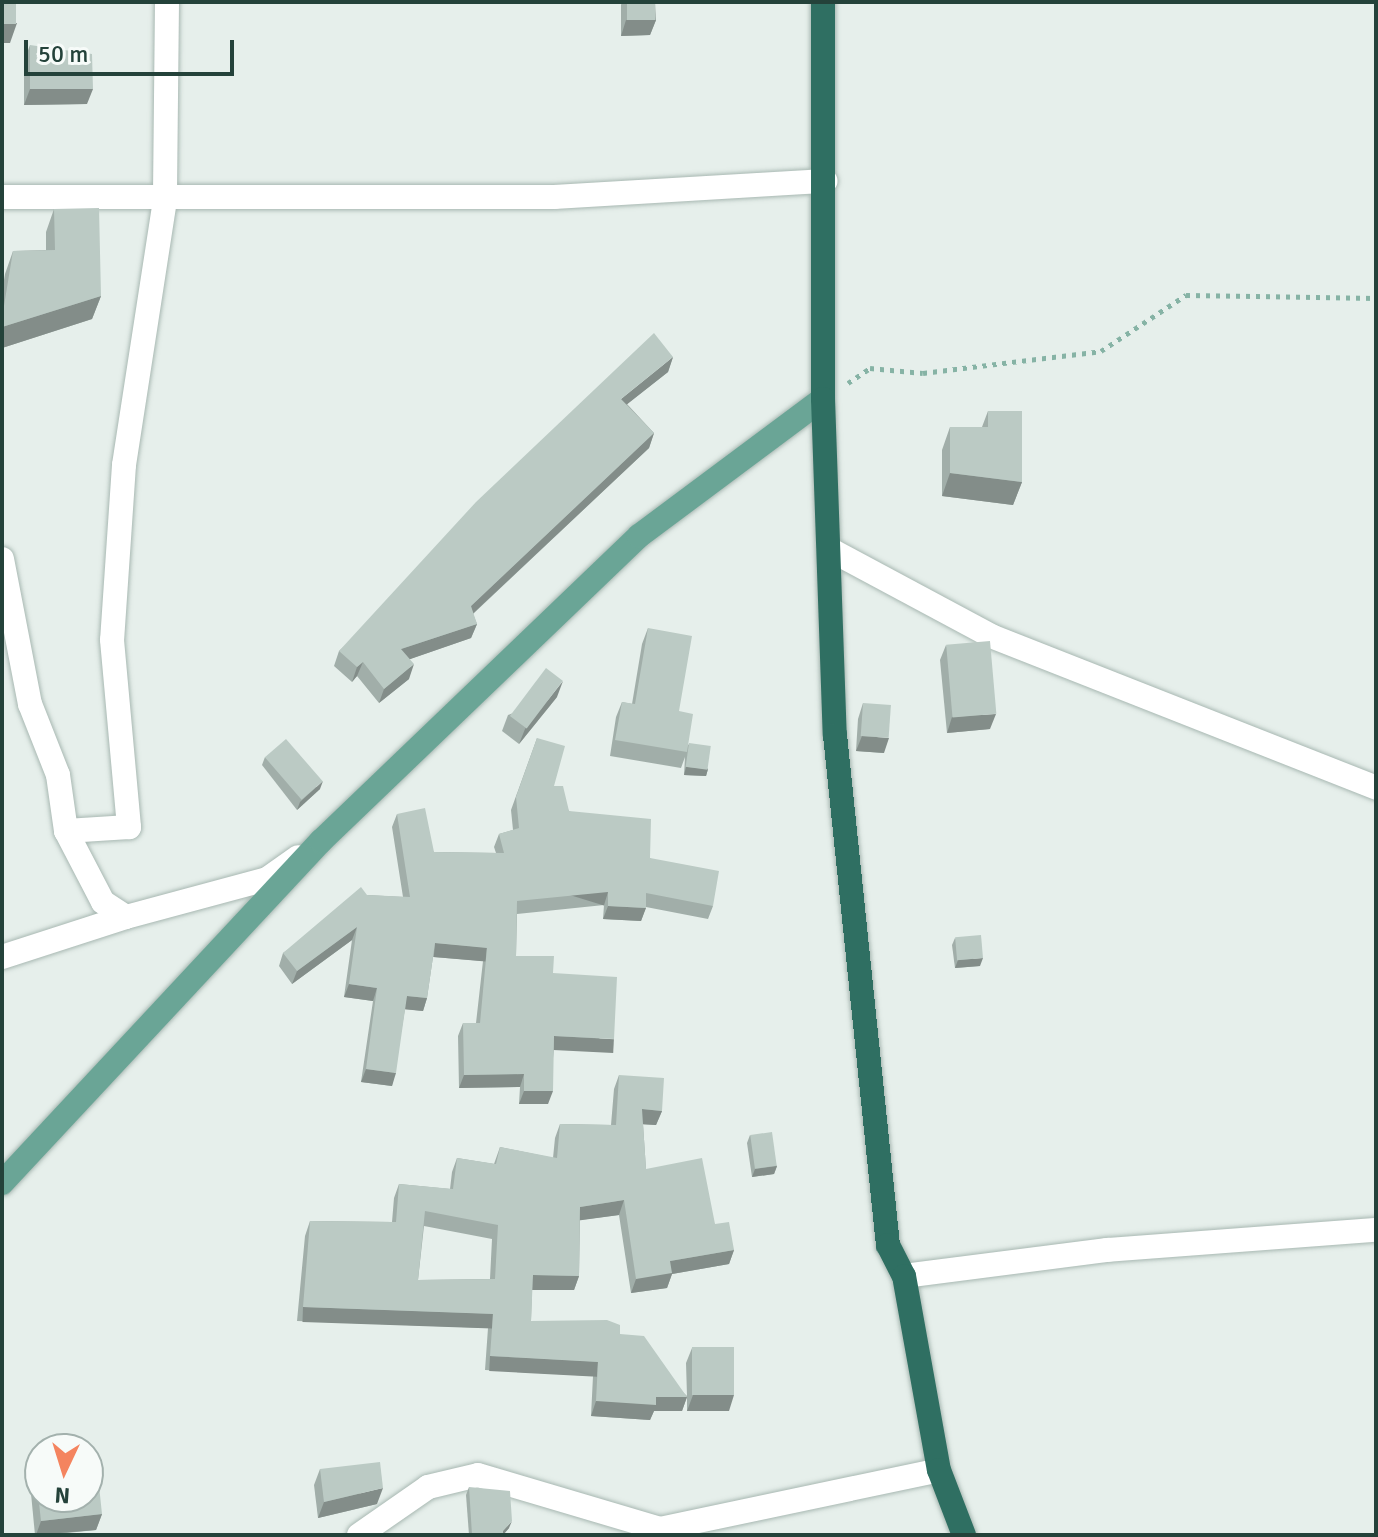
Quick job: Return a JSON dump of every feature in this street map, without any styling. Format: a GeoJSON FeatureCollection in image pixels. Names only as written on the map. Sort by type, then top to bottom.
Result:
{"type":"FeatureCollection","features":[{"type":"Feature","properties":{"kind":"highway"},"geometry":{"type":"LineString","coordinates":[[823,2],[826,181],[823,399],[835,735],[888,1245],[904,1276],[939,1470],[964,1535]]}},
{"type":"Feature","properties":{"kind":"main road"},"geometry":{"type":"LineString","coordinates":[[2,1183],[321,841],[639,536],[823,399]]}},
{"type":"Feature","properties":{"kind":"street"},"geometry":{"type":"LineString","coordinates":[[66,831],[129,827],[112,640],[124,465],[165,200],[167,2]]}},
{"type":"Feature","properties":{"kind":"street"},"geometry":{"type":"LineString","coordinates":[[2,197],[165,200],[554,197],[826,181]]}},
{"type":"Feature","properties":{"kind":"street"},"geometry":{"type":"LineString","coordinates":[[829,549],[991,636],[1376,788]]}},
{"type":"Feature","properties":{"kind":"street"},"geometry":{"type":"LineString","coordinates":[[2,559],[30,704],[58,775],[66,831],[103,902],[126,917]]}},
{"type":"Feature","properties":{"kind":"street"},"geometry":{"type":"LineString","coordinates":[[2,957],[126,917],[267,879],[321,841]]}},
{"type":"Feature","properties":{"kind":"street"},"geometry":{"type":"LineString","coordinates":[[904,1276],[1107,1250],[1376,1230]]}},
{"type":"Feature","properties":{"kind":"street"},"geometry":{"type":"LineString","coordinates":[[359,1535],[428,1487],[478,1475],[660,1529],[939,1470]]}},
{"type":"Feature","properties":{"kind":"path"},"geometry":{"type":"LineString","coordinates":[[823,399],[870,368],[923,373],[1101,351],[1186,295],[1376,298]]}},
{"type":"Feature","properties":{"kind":"building"},"geometry":{"type":"Polygon","coordinates":[[[2,2],[16,2],[16,24],[2,24],[2,2]]]}},
{"type":"Feature","properties":{"kind":"building"},"geometry":{"type":"Polygon","coordinates":[[[627,2],[655,2],[655,20],[627,20],[627,2]]]}},
{"type":"Feature","properties":{"kind":"building"},"geometry":{"type":"Polygon","coordinates":[[[30,45],[92,54],[93,89],[30,89],[30,45]]]}},
{"type":"Feature","properties":{"kind":"building"},"geometry":{"type":"Polygon","coordinates":[[[99,208],[101,296],[2,327],[13,251],[55,250],[54,209],[99,208]]]}},
{"type":"Feature","properties":{"kind":"building"},"geometry":{"type":"Polygon","coordinates":[[[654,333],[673,357],[621,399],[654,433],[471,606],[477,624],[401,649],[414,664],[384,689],[363,662],[357,667],[339,651],[476,502],[654,333]]]}},
{"type":"Feature","properties":{"kind":"building"},"geometry":{"type":"Polygon","coordinates":[[[988,411],[1022,411],[1022,482],[950,473],[950,427],[988,427],[988,411]]]}},
{"type":"Feature","properties":{"kind":"building"},"geometry":{"type":"Polygon","coordinates":[[[648,628],[692,636],[679,711],[693,714],[687,752],[615,740],[622,702],[635,704],[648,628]]]}},
{"type":"Feature","properties":{"kind":"building"},"geometry":{"type":"Polygon","coordinates":[[[990,641],[996,714],[953,718],[946,645],[990,641]]]}},
{"type":"Feature","properties":{"kind":"building"},"geometry":{"type":"Polygon","coordinates":[[[546,668],[563,681],[527,729],[510,716],[546,668]]]}},
{"type":"Feature","properties":{"kind":"building"},"geometry":{"type":"Polygon","coordinates":[[[863,703],[891,705],[889,738],[861,736],[863,703]]]}},
{"type":"Feature","properties":{"kind":"building"},"geometry":{"type":"Polygon","coordinates":[[[537,738],[565,746],[554,786],[563,786],[569,811],[651,819],[650,858],[719,871],[713,906],[646,893],[646,908],[608,906],[608,892],[517,901],[516,956],[554,956],[553,973],[617,977],[614,1039],[554,1036],[553,1091],[524,1091],[524,1074],[464,1075],[463,1023],[480,1023],[487,948],[435,943],[427,998],[407,996],[396,1073],[366,1069],[377,988],[349,984],[357,927],[297,971],[283,953],[361,887],[367,895],[410,897],[397,814],[425,808],[434,852],[504,853],[499,834],[519,828],[516,797],[537,738]]]}},
{"type":"Feature","properties":{"kind":"building"},"geometry":{"type":"Polygon","coordinates":[[[286,739],[323,781],[302,800],[265,757],[286,739]]]}},
{"type":"Feature","properties":{"kind":"building"},"geometry":{"type":"Polygon","coordinates":[[[689,743],[711,746],[707,770],[686,767],[689,743]]]}},
{"type":"Feature","properties":{"kind":"building"},"geometry":{"type":"Polygon","coordinates":[[[981,935],[983,958],[957,960],[955,937],[981,935]]]}},
{"type":"Feature","properties":{"kind":"building"},"geometry":{"type":"Polygon","coordinates":[[[619,1075],[664,1078],[662,1111],[642,1109],[646,1169],[702,1158],[715,1224],[729,1222],[734,1250],[670,1261],[672,1273],[636,1279],[624,1200],[580,1207],[579,1276],[533,1275],[531,1321],[607,1320],[620,1325],[620,1334],[644,1336],[687,1397],[656,1397],[656,1405],[596,1401],[598,1362],[490,1356],[493,1314],[303,1307],[310,1221],[396,1222],[399,1184],[453,1189],[457,1158],[496,1164],[500,1147],[557,1158],[560,1124],[616,1125],[619,1075]],[[425,1211],[418,1280],[495,1279],[498,1225],[425,1211]]]}},
{"type":"Feature","properties":{"kind":"building"},"geometry":{"type":"Polygon","coordinates":[[[772,1132],[777,1166],[755,1169],[750,1135],[772,1132]]]}},
{"type":"Feature","properties":{"kind":"building"},"geometry":{"type":"Polygon","coordinates":[[[692,1347],[734,1347],[734,1395],[692,1395],[692,1347]]]}},
{"type":"Feature","properties":{"kind":"building"},"geometry":{"type":"Polygon","coordinates":[[[380,1462],[383,1488],[324,1502],[320,1469],[380,1462]]]}},
{"type":"Feature","properties":{"kind":"building"},"geometry":{"type":"Polygon","coordinates":[[[469,1487],[510,1491],[512,1521],[503,1535],[472,1535],[469,1487]]]}},
{"type":"Feature","properties":{"kind":"building"},"geometry":{"type":"Polygon","coordinates":[[[40,1513],[102,1513],[102,1514],[41,1521],[40,1513]]]}}]}
